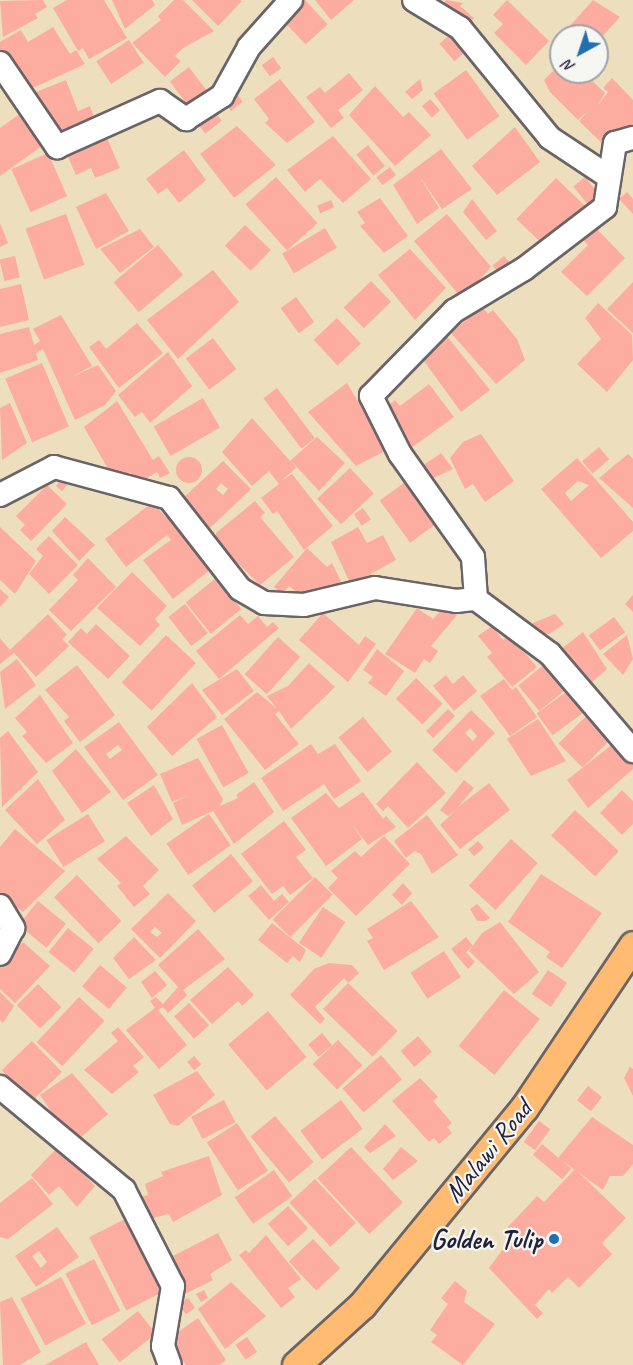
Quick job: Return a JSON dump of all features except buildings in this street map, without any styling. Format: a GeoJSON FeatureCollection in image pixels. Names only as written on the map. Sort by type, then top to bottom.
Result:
{"type":"FeatureCollection","features":[{"type":"Feature","properties":{"kind":"main road","name":"Malawi Road"},"geometry":{"type":"LineString","coordinates":[[296,1365],[362,1305],[524,1108],[633,945]]}},
{"type":"Feature","properties":{"kind":"street"},"geometry":{"type":"LineString","coordinates":[[0,63],[57,147],[160,101],[186,119],[222,96],[249,47],[291,0]]}},
{"type":"Feature","properties":{"kind":"street"},"geometry":{"type":"LineString","coordinates":[[414,0],[460,28],[550,138],[609,177]]}},
{"type":"Feature","properties":{"kind":"street"},"geometry":{"type":"LineString","coordinates":[[476,599],[473,557],[400,454],[371,396],[454,311],[524,269],[605,207],[615,143],[633,138]]}},
{"type":"Feature","properties":{"kind":"street"},"geometry":{"type":"LineString","coordinates":[[0,495],[54,467],[169,498],[240,590],[264,603],[304,605],[375,588],[456,601],[476,599],[550,654],[633,751]]}},
{"type":"Feature","properties":{"kind":"street"},"geometry":{"type":"LineString","coordinates":[[0,906],[13,928],[0,954]]}},
{"type":"Feature","properties":{"kind":"street"},"geometry":{"type":"LineString","coordinates":[[0,1087],[124,1190],[173,1286],[163,1346],[170,1365]]}},
{"type":"Feature","properties":{"kind":"place","name":"Golden Tulip"},"geometry":{"type":"Point","coordinates":[554,1239]}}]}
